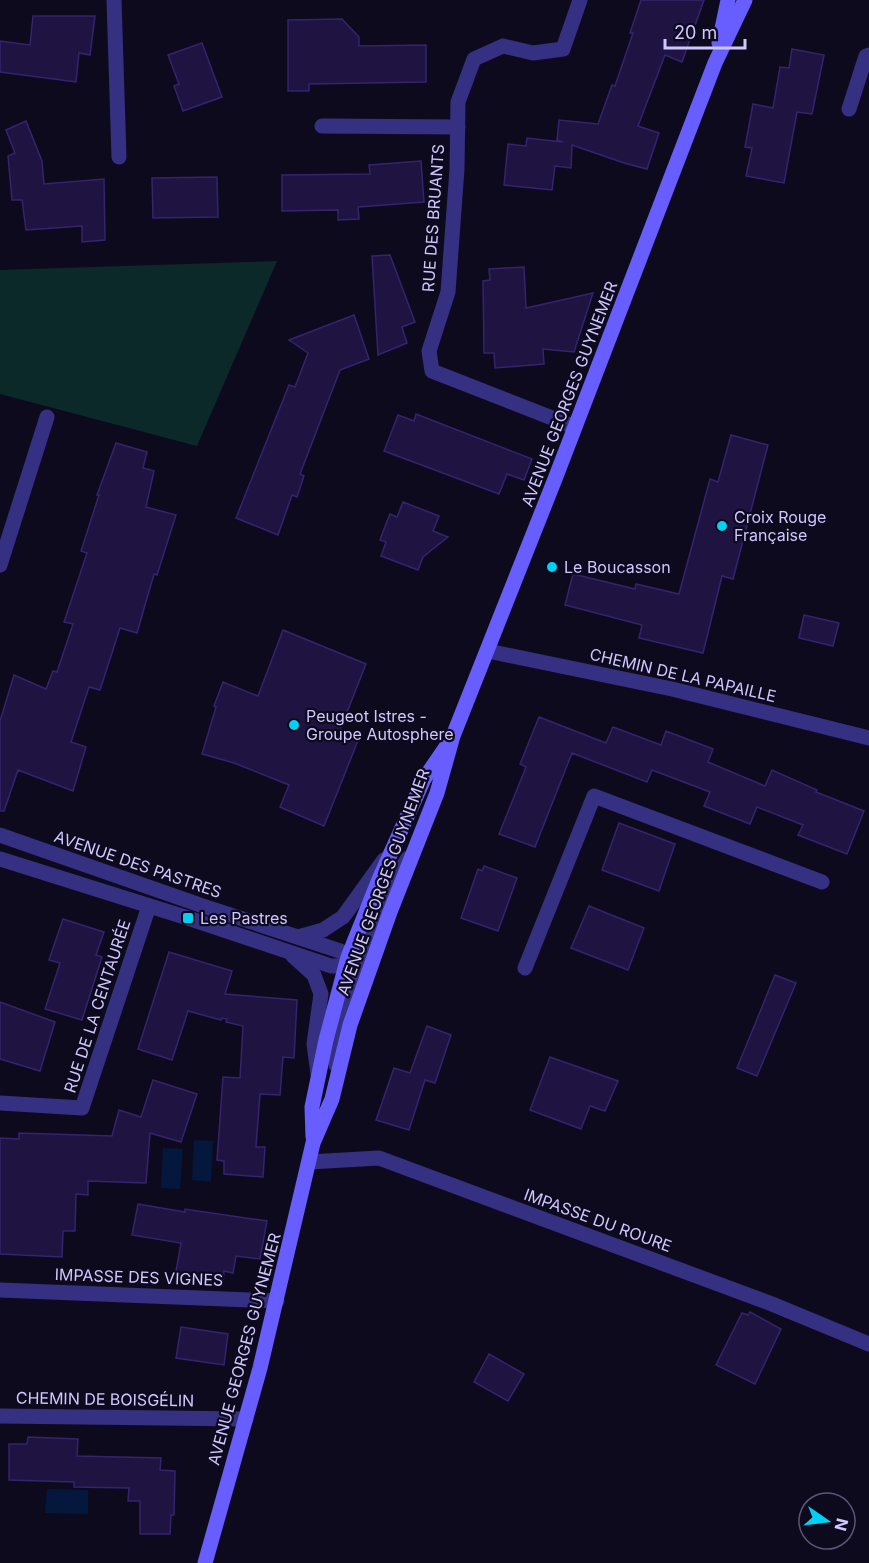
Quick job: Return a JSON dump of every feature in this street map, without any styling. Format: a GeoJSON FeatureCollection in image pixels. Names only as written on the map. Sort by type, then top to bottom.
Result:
{"type":"FeatureCollection","features":[{"type":"Feature","properties":{"kind":"main road","name":"AVENUE GEORGES GUYNEMER"},"geometry":{"type":"LineString","coordinates":[[715,63],[728,0]]}},
{"type":"Feature","properties":{"kind":"main road","name":"AVENUE GEORGES GUYNEMER"},"geometry":{"type":"LineString","coordinates":[[206,1563],[277,1301],[313,1143],[332,1100],[351,1025],[390,912],[437,793],[453,736],[715,63],[745,0]]}},
{"type":"Feature","properties":{"kind":"main road","name":"AVENUE GEORGES GUYNEMER"},"geometry":{"type":"LineString","coordinates":[[313,1143],[312,1107],[318,1077],[326,1040],[351,963],[393,847],[424,779],[453,736]]}},
{"type":"Feature","properties":{"kind":"street"},"geometry":{"type":"LineString","coordinates":[[114,0],[119,157]]}},
{"type":"Feature","properties":{"kind":"street","name":"RUE DES BRUANTS"},"geometry":{"type":"LineString","coordinates":[[575,427],[432,371],[429,351],[448,292],[457,170],[458,102],[474,59],[503,46],[533,53],[563,49],[580,0]]}},
{"type":"Feature","properties":{"kind":"street"},"geometry":{"type":"LineString","coordinates":[[849,109],[866,56],[869,55]]}},
{"type":"Feature","properties":{"kind":"street"},"geometry":{"type":"LineString","coordinates":[[322,126],[458,127]]}},
{"type":"Feature","properties":{"kind":"street"},"geometry":{"type":"LineString","coordinates":[[0,565],[47,417]]}},
{"type":"Feature","properties":{"kind":"street","name":"CHEMIN DE LA PAPAILLE"},"geometry":{"type":"LineString","coordinates":[[488,651],[672,689],[869,738]]}},
{"type":"Feature","properties":{"kind":"street"},"geometry":{"type":"LineString","coordinates":[[525,968],[594,796],[822,882]]}},
{"type":"Feature","properties":{"kind":"street","name":"AVENUE DES PASTRES"},"geometry":{"type":"LineString","coordinates":[[0,836],[340,951],[351,963]]}},
{"type":"Feature","properties":{"kind":"street"},"geometry":{"type":"LineString","coordinates":[[298,937],[323,930],[343,917],[393,847]]}},
{"type":"Feature","properties":{"kind":"street"},"geometry":{"type":"LineString","coordinates":[[335,1087],[338,1034],[351,963],[380,903],[403,864],[415,849]]}},
{"type":"Feature","properties":{"kind":"street"},"geometry":{"type":"LineString","coordinates":[[0,859],[331,966],[351,963]]}},
{"type":"Feature","properties":{"kind":"street","name":"RUE DE LA CENTAURÉE"},"geometry":{"type":"LineString","coordinates":[[0,1103],[82,1108],[148,906]]}},
{"type":"Feature","properties":{"kind":"street"},"geometry":{"type":"LineString","coordinates":[[289,952],[315,975],[321,994],[314,1044],[318,1077]]}},
{"type":"Feature","properties":{"kind":"street","name":"IMPASSE DU ROURE"},"geometry":{"type":"LineString","coordinates":[[309,1162],[379,1158],[772,1304],[869,1344]]}},
{"type":"Feature","properties":{"kind":"street","name":"IMPASSE DES VIGNES"},"geometry":{"type":"LineString","coordinates":[[0,1290],[277,1301]]}},
{"type":"Feature","properties":{"kind":"street","name":"CHEMIN DE BOISGÉLIN"},"geometry":{"type":"LineString","coordinates":[[0,1416],[246,1419]]}},
{"type":"Feature","properties":{"kind":"green space"},"geometry":{"type":"Polygon","coordinates":[[[277,261],[197,446],[0,394],[0,270],[277,261]]]}},
{"type":"Feature","properties":{"kind":"water"},"geometry":{"type":"Polygon","coordinates":[[[194,1140],[213,1141],[211,1182],[192,1180],[194,1140]]]}},
{"type":"Feature","properties":{"kind":"water"},"geometry":{"type":"Polygon","coordinates":[[[163,1148],[183,1149],[180,1189],[161,1188],[163,1148]]]}},
{"type":"Feature","properties":{"kind":"water"},"geometry":{"type":"Polygon","coordinates":[[[47,1489],[88,1490],[88,1514],[45,1513],[47,1489]]]}},
{"type":"Feature","properties":{"kind":"building"},"geometry":{"type":"Polygon","coordinates":[[[641,0],[704,0],[682,62],[665,55],[638,126],[659,133],[647,169],[572,145],[571,168],[555,166],[552,190],[504,185],[508,144],[526,146],[527,138],[563,142],[557,140],[559,120],[598,124],[612,85],[615,86],[633,33],[630,33],[641,0]]]}},
{"type":"Feature","properties":{"kind":"building"},"geometry":{"type":"Polygon","coordinates":[[[33,16],[95,16],[90,55],[79,53],[76,82],[0,72],[0,41],[30,45],[33,16]]]}},
{"type":"Feature","properties":{"kind":"building"},"geometry":{"type":"Polygon","coordinates":[[[342,19],[359,37],[359,46],[426,45],[426,82],[309,84],[309,91],[288,91],[288,20],[342,19]]]}},
{"type":"Feature","properties":{"kind":"building"},"geometry":{"type":"Polygon","coordinates":[[[202,43],[222,97],[183,111],[174,86],[179,84],[168,55],[202,43]]]}},
{"type":"Feature","properties":{"kind":"building"},"geometry":{"type":"Polygon","coordinates":[[[792,49],[824,55],[812,114],[797,112],[784,183],[746,176],[752,148],[745,147],[753,104],[773,108],[780,67],[789,68],[792,49]]]}},
{"type":"Feature","properties":{"kind":"building"},"geometry":{"type":"Polygon","coordinates":[[[26,121],[42,161],[44,184],[104,179],[105,240],[82,242],[82,226],[26,230],[22,200],[12,200],[8,156],[15,153],[6,130],[26,121]]]}},
{"type":"Feature","properties":{"kind":"building"},"geometry":{"type":"Polygon","coordinates":[[[421,161],[424,202],[358,207],[359,219],[338,220],[338,210],[282,211],[282,175],[370,174],[369,165],[421,161]]]}},
{"type":"Feature","properties":{"kind":"building"},"geometry":{"type":"Polygon","coordinates":[[[217,177],[218,217],[153,218],[152,178],[217,177]]]}},
{"type":"Feature","properties":{"kind":"building"},"geometry":{"type":"Polygon","coordinates":[[[390,255],[415,322],[402,327],[407,343],[378,355],[372,256],[390,255]]]}},
{"type":"Feature","properties":{"kind":"building"},"geometry":{"type":"Polygon","coordinates":[[[524,267],[526,308],[593,293],[574,352],[543,349],[544,364],[495,368],[494,353],[484,353],[483,281],[490,280],[489,269],[524,267]]]}},
{"type":"Feature","properties":{"kind":"building"},"geometry":{"type":"Polygon","coordinates":[[[354,315],[369,359],[340,370],[300,474],[304,476],[297,497],[292,495],[278,535],[236,518],[289,385],[295,387],[308,353],[289,340],[354,315]]]}},
{"type":"Feature","properties":{"kind":"building"},"geometry":{"type":"Polygon","coordinates":[[[416,414],[532,459],[524,480],[507,474],[499,494],[384,451],[398,415],[414,421],[416,414]]]}},
{"type":"Feature","properties":{"kind":"building"},"geometry":{"type":"Polygon","coordinates":[[[731,435],[768,445],[733,579],[722,576],[703,653],[639,638],[642,625],[565,605],[573,574],[635,589],[636,584],[679,594],[710,479],[718,482],[731,435]]]}},
{"type":"Feature","properties":{"kind":"building"},"geometry":{"type":"Polygon","coordinates":[[[116,443],[147,452],[143,468],[154,471],[146,507],[176,515],[157,575],[154,574],[137,633],[120,628],[100,690],[89,687],[71,742],[86,747],[73,791],[18,770],[4,811],[0,811],[0,721],[14,675],[46,689],[53,671],[57,672],[73,624],[64,622],[87,553],[81,551],[99,495],[97,495],[116,443]]]}},
{"type":"Feature","properties":{"kind":"building"},"geometry":{"type":"Polygon","coordinates":[[[403,502],[439,516],[433,531],[448,537],[423,557],[418,570],[381,556],[386,542],[380,540],[390,514],[397,517],[403,502]]]}},
{"type":"Feature","properties":{"kind":"building"},"geometry":{"type":"Polygon","coordinates":[[[804,615],[839,623],[833,646],[799,638],[804,615]]]}},
{"type":"Feature","properties":{"kind":"building","name":"Peugeot Istres - Groupe Autosphere"},"geometry":{"type":"Polygon","coordinates":[[[283,630],[366,664],[340,730],[359,738],[324,826],[280,807],[289,785],[234,763],[202,754],[216,707],[214,706],[223,682],[258,696],[283,630]]]}},
{"type":"Feature","properties":{"kind":"building"},"geometry":{"type":"Polygon","coordinates":[[[539,717],[606,743],[613,727],[661,745],[666,731],[713,749],[708,762],[765,786],[772,770],[817,790],[816,792],[864,811],[847,854],[798,835],[803,825],[757,807],[750,824],[704,806],[710,792],[652,770],[647,782],[572,753],[535,847],[499,834],[526,767],[520,764],[539,717]]]}},
{"type":"Feature","properties":{"kind":"building"},"geometry":{"type":"Polygon","coordinates":[[[619,823],[675,844],[659,891],[602,870],[619,823]]]}},
{"type":"Feature","properties":{"kind":"building"},"geometry":{"type":"Polygon","coordinates":[[[484,866],[517,878],[498,931],[461,918],[478,869],[482,871],[484,866]]]}},
{"type":"Feature","properties":{"kind":"building"},"geometry":{"type":"Polygon","coordinates":[[[589,906],[644,928],[628,970],[571,948],[589,906]]]}},
{"type":"Feature","properties":{"kind":"building"},"geometry":{"type":"Polygon","coordinates":[[[63,919],[104,932],[96,955],[102,957],[82,1020],[45,1009],[60,963],[49,960],[63,919]]]}},
{"type":"Feature","properties":{"kind":"building"},"geometry":{"type":"Polygon","coordinates":[[[169,952],[232,971],[225,994],[297,1000],[294,1058],[283,1057],[280,1095],[260,1094],[256,1147],[265,1147],[263,1177],[224,1174],[224,1161],[217,1160],[223,1077],[240,1078],[243,1026],[226,1022],[227,1019],[222,1018],[221,1020],[188,1011],[172,1060],[138,1049],[169,952]]]}},
{"type":"Feature","properties":{"kind":"building"},"geometry":{"type":"Polygon","coordinates":[[[775,975],[796,983],[757,1076],[737,1068],[775,975]]]}},
{"type":"Feature","properties":{"kind":"building"},"geometry":{"type":"Polygon","coordinates":[[[0,1002],[55,1022],[40,1071],[0,1059],[0,1002]]]}},
{"type":"Feature","properties":{"kind":"building"},"geometry":{"type":"Polygon","coordinates":[[[427,1026],[451,1035],[435,1083],[425,1080],[409,1130],[376,1120],[394,1068],[410,1073],[427,1026]]]}},
{"type":"Feature","properties":{"kind":"building"},"geometry":{"type":"Polygon","coordinates":[[[550,1057],[618,1081],[605,1111],[590,1106],[581,1129],[530,1110],[550,1057]]]}},
{"type":"Feature","properties":{"kind":"building"},"geometry":{"type":"Polygon","coordinates":[[[153,1080],[197,1094],[181,1142],[150,1133],[146,1183],[88,1181],[88,1195],[76,1194],[75,1231],[63,1231],[62,1257],[0,1254],[0,1138],[19,1139],[19,1133],[112,1136],[119,1110],[141,1117],[153,1080]]]}},
{"type":"Feature","properties":{"kind":"building"},"geometry":{"type":"Polygon","coordinates":[[[138,1204],[267,1221],[260,1259],[236,1256],[233,1273],[224,1271],[223,1284],[175,1277],[181,1243],[132,1235],[138,1204]]]}},
{"type":"Feature","properties":{"kind":"building"},"geometry":{"type":"Polygon","coordinates":[[[750,1312],[781,1329],[755,1384],[716,1365],[742,1313],[748,1315],[750,1312]]]}},
{"type":"Feature","properties":{"kind":"building"},"geometry":{"type":"Polygon","coordinates":[[[181,1327],[228,1334],[224,1365],[176,1358],[181,1327]]]}},
{"type":"Feature","properties":{"kind":"building"},"geometry":{"type":"Polygon","coordinates":[[[489,1354],[524,1374],[508,1401],[474,1382],[489,1354]]]}},
{"type":"Feature","properties":{"kind":"building"},"geometry":{"type":"Polygon","coordinates":[[[28,1437],[78,1439],[77,1456],[161,1458],[160,1470],[175,1471],[174,1515],[171,1515],[170,1534],[140,1534],[140,1501],[128,1501],[129,1488],[74,1487],[74,1482],[9,1480],[9,1444],[27,1444],[28,1437]]]}},
{"type":"Feature","properties":{"kind":"place","name":"Croix Rouge Française"},"geometry":{"type":"Point","coordinates":[722,526]}},
{"type":"Feature","properties":{"kind":"place","name":"Le Boucasson"},"geometry":{"type":"Point","coordinates":[552,567]}},
{"type":"Feature","properties":{"kind":"place","name":"Peugeot Istres - Groupe Autosphere"},"geometry":{"type":"Point","coordinates":[294,725]}},
{"type":"Feature","properties":{"kind":"place","name":"Les Pastres"},"geometry":{"type":"Point","coordinates":[188,918]}}]}
